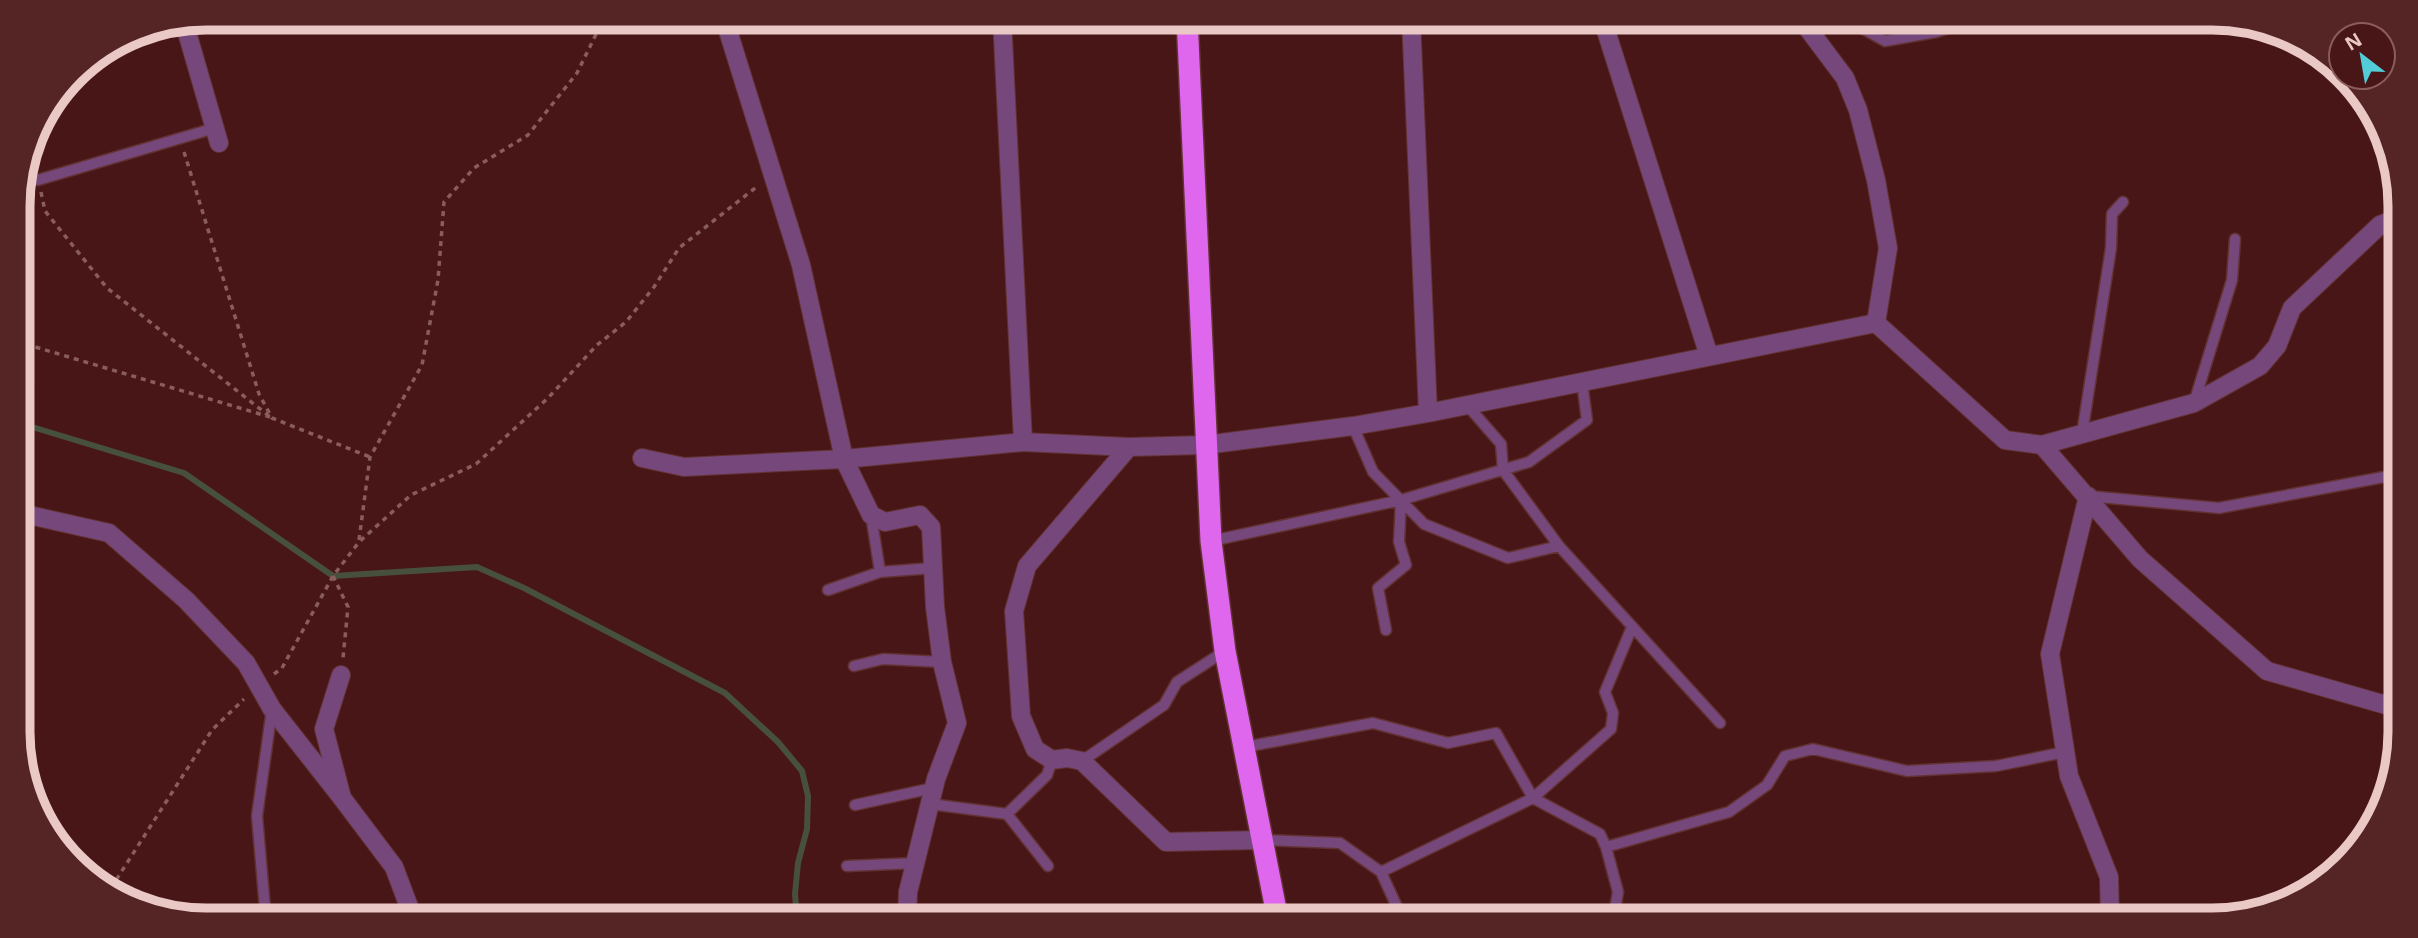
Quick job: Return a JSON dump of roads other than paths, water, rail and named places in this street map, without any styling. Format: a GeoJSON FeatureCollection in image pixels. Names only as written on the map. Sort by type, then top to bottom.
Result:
{"type":"FeatureCollection","features":[{"type":"Feature","properties":{"kind":"highway"},"geometry":{"type":"LineString","coordinates":[[1188,30],[1211,541],[1225,652],[1275,908]]}},
{"type":"Feature","properties":{"kind":"street"},"geometry":{"type":"LineString","coordinates":[[728,30],[802,265],[844,459],[871,516],[885,522],[920,515],[930,527],[935,607],[942,662],[957,723],[932,796],[908,892],[907,908]]}},
{"type":"Feature","properties":{"kind":"street"},"geometry":{"type":"LineString","coordinates":[[1003,30],[1023,442]]}},
{"type":"Feature","properties":{"kind":"street"},"geometry":{"type":"LineString","coordinates":[[1411,30],[1428,413]]}},
{"type":"Feature","properties":{"kind":"street"},"geometry":{"type":"LineString","coordinates":[[1606,30],[1709,356]]}},
{"type":"Feature","properties":{"kind":"street"},"geometry":{"type":"LineString","coordinates":[[1809,30],[1845,78],[1858,110],[1876,180],[1888,248],[1876,323]]}},
{"type":"Feature","properties":{"kind":"street"},"geometry":{"type":"LineString","coordinates":[[187,31],[217,136]]}},
{"type":"Feature","properties":{"kind":"street"},"geometry":{"type":"LineString","coordinates":[[1876,323],[2005,440],[2042,444],[2194,403],[2259,366],[2277,346],[2292,308],[2380,225],[2388,222]]}},
{"type":"Feature","properties":{"kind":"street"},"geometry":{"type":"LineString","coordinates":[[642,458],[684,467],[844,459],[1023,442],[1129,447],[1205,445],[1353,426],[1428,413],[1876,323]]}},
{"type":"Feature","properties":{"kind":"street"},"geometry":{"type":"LineString","coordinates":[[2042,444],[2140,559],[2267,671],[2388,706]]}},
{"type":"Feature","properties":{"kind":"street"},"geometry":{"type":"LineString","coordinates":[[1129,447],[1027,566],[1014,611],[1021,716],[1035,749],[1052,760],[1067,758],[1082,761],[1166,842],[1261,840]]}},
{"type":"Feature","properties":{"kind":"street"},"geometry":{"type":"LineString","coordinates":[[2088,496],[2050,654],[2069,776],[2109,877],[2110,908]]}},
{"type":"Feature","properties":{"kind":"street"},"geometry":{"type":"LineString","coordinates":[[30,515],[108,533],[186,600],[246,663],[272,709],[394,867],[409,908]]}},
{"type":"Feature","properties":{"kind":"street"},"geometry":{"type":"LineString","coordinates":[[341,676],[324,729],[342,798]]}},
{"type":"Feature","properties":{"kind":"lane"},"geometry":{"type":"LineString","coordinates":[[1865,30],[1885,41],[1942,30]]}},
{"type":"Feature","properties":{"kind":"lane"},"geometry":{"type":"LineString","coordinates":[[32,178],[38,180],[179,138],[217,136]]}},
{"type":"Feature","properties":{"kind":"lane"},"geometry":{"type":"LineString","coordinates":[[2082,434],[2111,248],[2112,214],[2123,202]]}},
{"type":"Feature","properties":{"kind":"lane"},"geometry":{"type":"LineString","coordinates":[[2194,403],[2232,280],[2235,239]]}},
{"type":"Feature","properties":{"kind":"lane"},"geometry":{"type":"LineString","coordinates":[[1211,541],[1401,500],[1529,463],[1587,420],[1582,382]]}},
{"type":"Feature","properties":{"kind":"lane"},"geometry":{"type":"LineString","coordinates":[[1467,405],[1501,444],[1503,470],[1559,546],[1720,723]]}},
{"type":"Feature","properties":{"kind":"lane"},"geometry":{"type":"LineString","coordinates":[[1353,426],[1373,472],[1424,524],[1508,558],[1559,546]]}},
{"type":"Feature","properties":{"kind":"lane"},"geometry":{"type":"LineString","coordinates":[[2088,496],[2219,508],[2388,476]]}},
{"type":"Feature","properties":{"kind":"lane"},"geometry":{"type":"LineString","coordinates":[[1386,630],[1378,588],[1406,565],[1399,542],[1401,500]]}},
{"type":"Feature","properties":{"kind":"lane"},"geometry":{"type":"LineString","coordinates":[[871,516],[880,572]]}},
{"type":"Feature","properties":{"kind":"lane"},"geometry":{"type":"LineString","coordinates":[[828,590],[880,572],[933,568]]}},
{"type":"Feature","properties":{"kind":"lane"},"geometry":{"type":"LineString","coordinates":[[1381,872],[1533,798],[1611,729],[1613,713],[1605,692],[1632,628]]}},
{"type":"Feature","properties":{"kind":"lane"},"geometry":{"type":"LineString","coordinates":[[1082,761],[1164,705],[1177,682],[1225,652]]}},
{"type":"Feature","properties":{"kind":"lane"},"geometry":{"type":"LineString","coordinates":[[854,666],[883,659],[942,662]]}},
{"type":"Feature","properties":{"kind":"lane"},"geometry":{"type":"LineString","coordinates":[[265,908],[257,816],[272,709]]}},
{"type":"Feature","properties":{"kind":"lane"},"geometry":{"type":"LineString","coordinates":[[1245,747],[1373,723],[1448,743],[1496,733],[1533,798],[1600,834],[1618,892],[1615,908]]}},
{"type":"Feature","properties":{"kind":"lane"},"geometry":{"type":"LineString","coordinates":[[1605,846],[1729,812],[1767,785],[1784,757],[1813,749],[1907,771],[1996,766],[2065,752]]}},
{"type":"Feature","properties":{"kind":"lane"},"geometry":{"type":"LineString","coordinates":[[1007,814],[1047,775],[1052,760]]}},
{"type":"Feature","properties":{"kind":"lane"},"geometry":{"type":"LineString","coordinates":[[855,805],[932,796],[1007,814],[1048,866]]}},
{"type":"Feature","properties":{"kind":"lane"},"geometry":{"type":"LineString","coordinates":[[1261,840],[1340,843],[1381,872],[1398,908]]}},
{"type":"Feature","properties":{"kind":"lane"},"geometry":{"type":"LineString","coordinates":[[847,866],[916,863]]}},
{"type":"Feature","properties":{"kind":"waterway"},"geometry":{"type":"LineString","coordinates":[[30,426],[184,473],[333,576],[477,567],[524,588],[725,693],[778,742],[802,771],[808,796],[807,829],[798,863],[796,908]]}}]}
